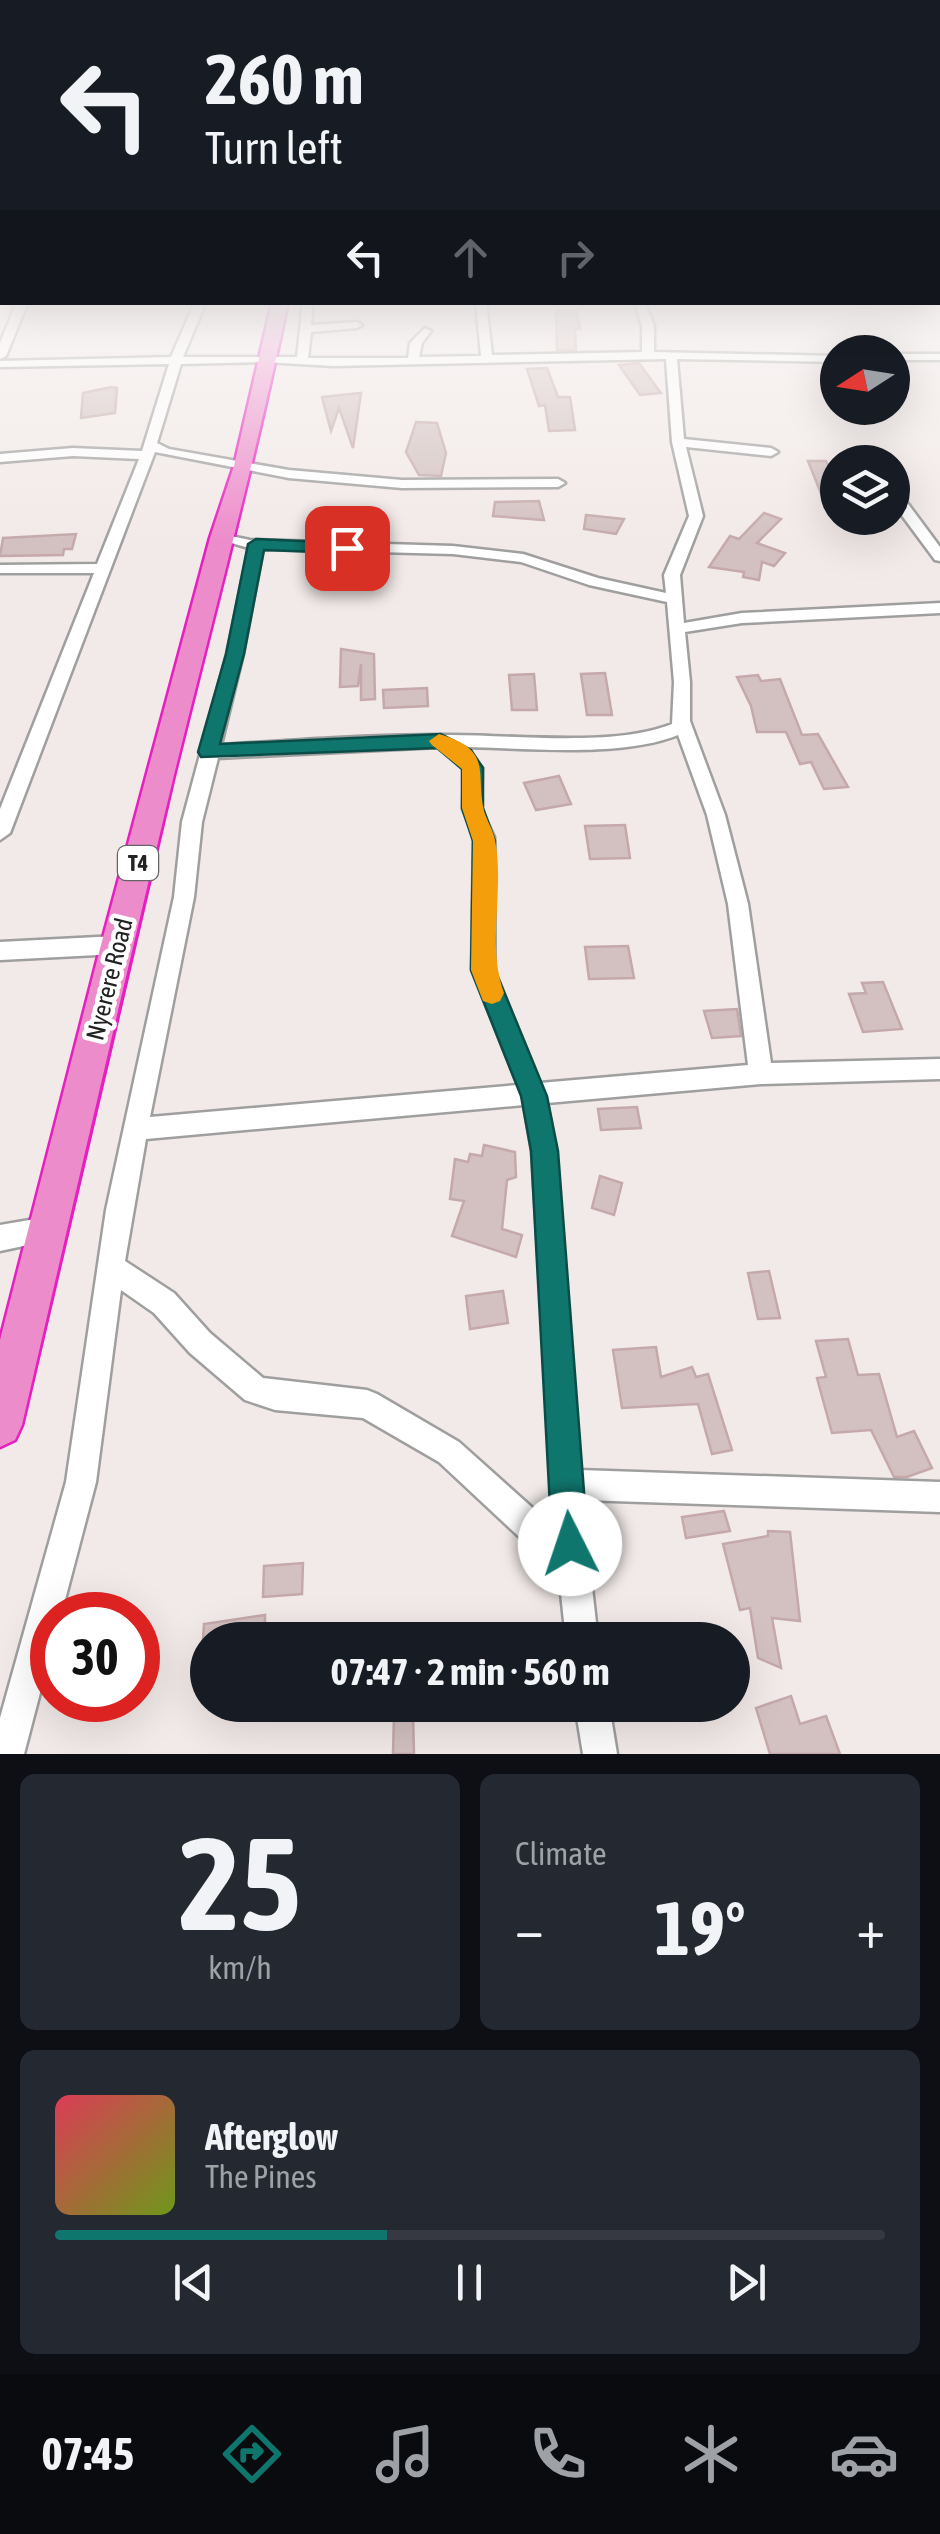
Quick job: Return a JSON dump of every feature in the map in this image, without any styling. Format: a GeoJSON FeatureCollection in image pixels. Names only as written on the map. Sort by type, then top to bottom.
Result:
{"type":"FeatureCollection","features":[{"type":"Feature","properties":{"kind":"highway","name":"Nyerere Road"},"geometry":{"type":"LineString","coordinates":[[0,1424],[117,944],[221,538],[244,466],[261,377]]}},
{"type":"Feature","properties":{"kind":"street"},"geometry":{"type":"LineString","coordinates":[[0,832],[148,449],[171,377]]}},
{"type":"Feature","properties":{"kind":"street"},"geometry":{"type":"LineString","coordinates":[[676,377],[672,406],[696,521],[673,568],[683,724],[716,815],[738,904],[761,1074]]}},
{"type":"Feature","properties":{"kind":"street"},"geometry":{"type":"LineString","coordinates":[[678,442],[771,452]]}},
{"type":"Feature","properties":{"kind":"street"},"geometry":{"type":"LineString","coordinates":[[0,458],[148,449],[244,466],[402,484],[558,483]]}},
{"type":"Feature","properties":{"kind":"street"},"geometry":{"type":"LineString","coordinates":[[910,516],[940,557]]}},
{"type":"Feature","properties":{"kind":"street"},"geometry":{"type":"LineString","coordinates":[[221,538],[256,544],[452,550],[523,558],[594,582],[673,599]]}},
{"type":"Feature","properties":{"kind":"street"},"geometry":{"type":"LineString","coordinates":[[7,1754],[81,1482],[111,1267],[135,1128],[184,897],[192,822],[231,671],[256,544]]}},
{"type":"Feature","properties":{"kind":"street"},"geometry":{"type":"LineString","coordinates":[[0,569],[101,568]]}},
{"type":"Feature","properties":{"kind":"street"},"geometry":{"type":"LineString","coordinates":[[677,628],[742,618],[940,608]]}},
{"type":"Feature","properties":{"kind":"street"},"geometry":{"type":"LineString","coordinates":[[208,752],[441,740],[636,740],[669,734],[683,724]]}},
{"type":"Feature","properties":{"kind":"street"},"geometry":{"type":"LineString","coordinates":[[441,740],[464,756],[473,768],[472,808],[484,841],[483,970],[534,1096],[550,1198],[572,1574],[579,1622]]}},
{"type":"Feature","properties":{"kind":"street"},"geometry":{"type":"LineString","coordinates":[[0,950],[117,944]]}},
{"type":"Feature","properties":{"kind":"street"},"geometry":{"type":"LineString","coordinates":[[135,1128],[761,1074],[940,1070]]}},
{"type":"Feature","properties":{"kind":"street"},"geometry":{"type":"LineString","coordinates":[[0,1238],[47,1230]]}},
{"type":"Feature","properties":{"kind":"street"},"geometry":{"type":"LineString","coordinates":[[111,1267],[164,1303],[200,1342],[265,1395],[367,1404],[448,1452],[541,1536],[572,1574]]}},
{"type":"Feature","properties":{"kind":"street"},"geometry":{"type":"LineString","coordinates":[[566,1484],[940,1497]]}},
{"type":"Feature","properties":{"kind":"street"},"geometry":{"type":"LineString","coordinates":[[595,1722],[600,1754]]}},
{"type":"Feature","properties":{"kind":"building"},"geometry":{"type":"Polygon","coordinates":[[[530,377],[550,377],[558,397],[570,397],[575,430],[549,431],[545,405],[539,406],[530,377]]]}},
{"type":"Feature","properties":{"kind":"building"},"geometry":{"type":"Polygon","coordinates":[[[627,377],[649,377],[661,393],[640,395],[627,377]]]}},
{"type":"Feature","properties":{"kind":"building"},"geometry":{"type":"Polygon","coordinates":[[[117,388],[115,413],[81,418],[83,393],[117,388]]]}},
{"type":"Feature","properties":{"kind":"building"},"geometry":{"type":"Polygon","coordinates":[[[361,393],[353,448],[339,408],[331,431],[322,397],[361,393]]]}},
{"type":"Feature","properties":{"kind":"building"},"geometry":{"type":"Polygon","coordinates":[[[416,422],[437,423],[446,453],[441,476],[419,475],[406,452],[416,422]]]}},
{"type":"Feature","properties":{"kind":"building"},"geometry":{"type":"Polygon","coordinates":[[[808,461],[820,461],[820,491],[808,461]]]}},
{"type":"Feature","properties":{"kind":"building"},"geometry":{"type":"Polygon","coordinates":[[[539,501],[544,520],[493,516],[495,502],[539,501]]]}},
{"type":"Feature","properties":{"kind":"building"},"geometry":{"type":"Polygon","coordinates":[[[764,513],[781,519],[757,543],[785,553],[774,566],[762,562],[759,580],[743,577],[744,572],[709,567],[730,536],[739,539],[764,513]]]}},
{"type":"Feature","properties":{"kind":"building"},"geometry":{"type":"Polygon","coordinates":[[[586,515],[624,519],[616,534],[584,529],[586,515]]]}},
{"type":"Feature","properties":{"kind":"building"},"geometry":{"type":"Polygon","coordinates":[[[378,524],[377,539],[309,538],[308,527],[378,524]]]}},
{"type":"Feature","properties":{"kind":"building"},"geometry":{"type":"Polygon","coordinates":[[[76,534],[72,549],[64,549],[63,555],[0,556],[3,538],[76,534]]]}},
{"type":"Feature","properties":{"kind":"building"},"geometry":{"type":"Polygon","coordinates":[[[341,649],[374,654],[375,699],[361,700],[361,664],[358,686],[340,687],[341,649]]]}},
{"type":"Feature","properties":{"kind":"building"},"geometry":{"type":"Polygon","coordinates":[[[605,673],[612,715],[587,715],[581,674],[605,673]]]}},
{"type":"Feature","properties":{"kind":"building"},"geometry":{"type":"Polygon","coordinates":[[[534,674],[537,710],[512,710],[509,675],[534,674]]]}},
{"type":"Feature","properties":{"kind":"building"},"geometry":{"type":"Polygon","coordinates":[[[758,675],[761,681],[780,679],[802,735],[818,734],[848,787],[824,789],[811,762],[800,764],[786,732],[757,732],[751,706],[737,677],[758,675]]]}},
{"type":"Feature","properties":{"kind":"building"},"geometry":{"type":"Polygon","coordinates":[[[427,688],[428,706],[384,708],[383,690],[427,688]]]}},
{"type":"Feature","properties":{"kind":"building"},"geometry":{"type":"Polygon","coordinates":[[[559,776],[571,804],[536,810],[524,783],[559,776]]]}},
{"type":"Feature","properties":{"kind":"building"},"geometry":{"type":"Polygon","coordinates":[[[625,825],[630,858],[590,859],[585,826],[625,825]]]}},
{"type":"Feature","properties":{"kind":"building"},"geometry":{"type":"Polygon","coordinates":[[[628,946],[634,978],[589,979],[585,947],[628,946]]]}},
{"type":"Feature","properties":{"kind":"building"},"geometry":{"type":"Polygon","coordinates":[[[883,982],[902,1029],[863,1032],[849,994],[866,993],[862,983],[883,982]]]}},
{"type":"Feature","properties":{"kind":"building"},"geometry":{"type":"Polygon","coordinates":[[[737,1009],[741,1036],[712,1038],[704,1011],[737,1009]]]}},
{"type":"Feature","properties":{"kind":"building"},"geometry":{"type":"Polygon","coordinates":[[[637,1107],[641,1128],[601,1130],[598,1109],[637,1107]]]}},
{"type":"Feature","properties":{"kind":"building"},"geometry":{"type":"Polygon","coordinates":[[[484,1145],[515,1152],[516,1177],[507,1180],[502,1229],[522,1235],[516,1257],[452,1236],[464,1201],[450,1199],[455,1159],[468,1162],[470,1154],[482,1156],[484,1145]]]}},
{"type":"Feature","properties":{"kind":"building"},"geometry":{"type":"Polygon","coordinates":[[[600,1176],[622,1183],[614,1215],[592,1208],[600,1176]]]}},
{"type":"Feature","properties":{"kind":"building"},"geometry":{"type":"Polygon","coordinates":[[[769,1271],[780,1318],[758,1319],[748,1273],[769,1271]]]}},
{"type":"Feature","properties":{"kind":"building"},"geometry":{"type":"Polygon","coordinates":[[[503,1291],[508,1323],[470,1329],[466,1296],[503,1291]]]}},
{"type":"Feature","properties":{"kind":"building"},"geometry":{"type":"Polygon","coordinates":[[[848,1339],[858,1375],[879,1374],[897,1437],[914,1431],[932,1468],[894,1477],[871,1430],[832,1433],[817,1378],[826,1377],[816,1341],[848,1339]]]}},
{"type":"Feature","properties":{"kind":"building"},"geometry":{"type":"Polygon","coordinates":[[[656,1347],[661,1377],[692,1367],[696,1377],[708,1374],[732,1450],[712,1454],[698,1404],[622,1408],[613,1350],[656,1347]]]}},
{"type":"Feature","properties":{"kind":"building"},"geometry":{"type":"Polygon","coordinates":[[[724,1511],[730,1531],[686,1538],[682,1517],[724,1511]]]}},
{"type":"Feature","properties":{"kind":"building"},"geometry":{"type":"Polygon","coordinates":[[[768,1531],[790,1532],[800,1621],[772,1618],[781,1668],[758,1658],[750,1608],[740,1610],[723,1544],[768,1536],[768,1531]]]}},
{"type":"Feature","properties":{"kind":"building"},"geometry":{"type":"Polygon","coordinates":[[[303,1563],[302,1594],[263,1597],[264,1566],[303,1563]]]}},
{"type":"Feature","properties":{"kind":"building"},"geometry":{"type":"Polygon","coordinates":[[[265,1615],[265,1622],[218,1622],[265,1615]]]}},
{"type":"Feature","properties":{"kind":"building"},"geometry":{"type":"Polygon","coordinates":[[[791,1696],[800,1724],[826,1716],[840,1754],[770,1754],[756,1708],[791,1696]]]}},
{"type":"Feature","properties":{"kind":"building"},"geometry":{"type":"Polygon","coordinates":[[[394,1722],[413,1722],[414,1754],[393,1754],[394,1722]]]}},
{"type":"Feature","properties":{"kind":"slow traffic"},"geometry":{"type":"LineString","coordinates":[[439,741],[464,756],[474,772],[472,808],[484,837],[483,970],[492,993]]}},
{"type":"Feature","properties":{"kind":"route"},"geometry":{"type":"LineString","coordinates":[[347,548],[256,544],[235,654],[208,752],[441,740],[464,756],[473,768],[472,808],[484,837],[483,970],[534,1096],[550,1198],[570,1544]]}}]}
